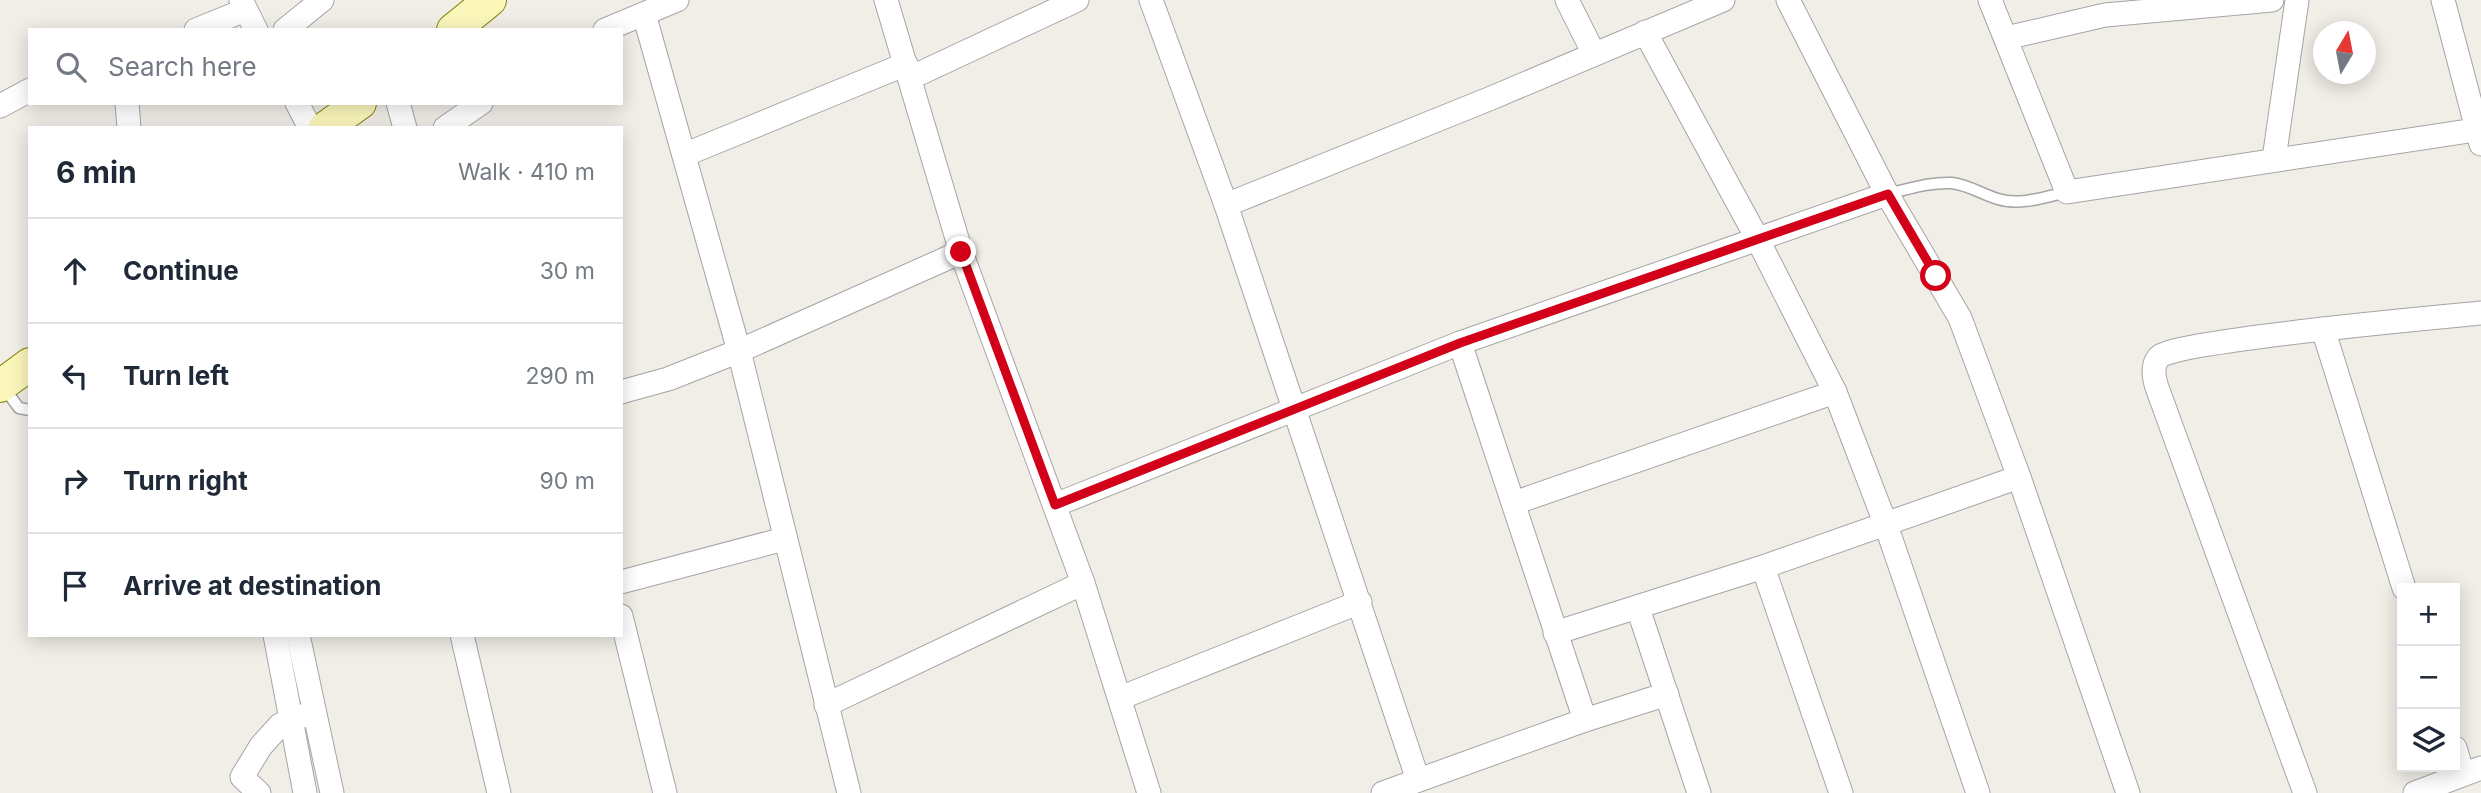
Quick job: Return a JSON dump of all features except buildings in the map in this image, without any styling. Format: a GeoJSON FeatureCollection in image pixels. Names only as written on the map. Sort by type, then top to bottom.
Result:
{"type":"FeatureCollection","features":[{"type":"Feature","properties":{"kind":"main road"},"geometry":{"type":"LineString","coordinates":[[455,28],[490,0]]}},
{"type":"Feature","properties":{"kind":"main road"},"geometry":{"type":"LineString","coordinates":[[328,126],[357,105]]}},
{"type":"Feature","properties":{"kind":"main road"},"geometry":{"type":"LineString","coordinates":[[0,384],[28,365]]}},
{"type":"Feature","properties":{"kind":"street"},"geometry":{"type":"LineString","coordinates":[[287,28],[322,0]]}},
{"type":"Feature","properties":{"kind":"street"},"geometry":{"type":"LineString","coordinates":[[610,28],[677,0]]}},
{"type":"Feature","properties":{"kind":"street"},"geometry":{"type":"LineString","coordinates":[[886,0],[961,252],[1083,583],[1149,793]]}},
{"type":"Feature","properties":{"kind":"street"},"geometry":{"type":"LineString","coordinates":[[684,155],[908,71],[1077,0]]}},
{"type":"Feature","properties":{"kind":"street"},"geometry":{"type":"LineString","coordinates":[[1152,0],[1226,205],[1419,780]]}},
{"type":"Feature","properties":{"kind":"street"},"geometry":{"type":"LineString","coordinates":[[1567,0],[1594,54]]}},
{"type":"Feature","properties":{"kind":"street"},"geometry":{"type":"LineString","coordinates":[[1226,205],[1723,0]]}},
{"type":"Feature","properties":{"kind":"street"},"geometry":{"type":"LineString","coordinates":[[1788,0],[1888,194],[1960,318],[2020,477],[2128,793]]}},
{"type":"Feature","properties":{"kind":"street"},"geometry":{"type":"LineString","coordinates":[[1990,0],[2067,192],[2274,159],[2480,134],[2443,0]]}},
{"type":"Feature","properties":{"kind":"street"},"geometry":{"type":"LineString","coordinates":[[2006,38],[2105,15],[2272,0]]}},
{"type":"Feature","properties":{"kind":"street"},"geometry":{"type":"LineString","coordinates":[[2274,159],[2297,0]]}},
{"type":"Feature","properties":{"kind":"street"},"geometry":{"type":"LineString","coordinates":[[202,28],[248,13]]}},
{"type":"Feature","properties":{"kind":"street"},"geometry":{"type":"LineString","coordinates":[[644,14],[739,351],[849,793]]}},
{"type":"Feature","properties":{"kind":"street"},"geometry":{"type":"LineString","coordinates":[[1645,32],[1758,240],[1835,392],[1886,525],[1978,793]]}},
{"type":"Feature","properties":{"kind":"street"},"geometry":{"type":"LineString","coordinates":[[0,106],[28,91]]}},
{"type":"Feature","properties":{"kind":"street"},"geometry":{"type":"LineString","coordinates":[[127,105],[129,126]]}},
{"type":"Feature","properties":{"kind":"street"},"geometry":{"type":"LineString","coordinates":[[298,105],[309,126]]}},
{"type":"Feature","properties":{"kind":"street"},"geometry":{"type":"LineString","coordinates":[[399,105],[404,126]]}},
{"type":"Feature","properties":{"kind":"street"},"geometry":{"type":"LineString","coordinates":[[447,126],[478,105]]}},
{"type":"Feature","properties":{"kind":"street"},"geometry":{"type":"LineString","coordinates":[[1055,505],[1460,343],[1888,194]]}},
{"type":"Feature","properties":{"kind":"street"},"geometry":{"type":"LineString","coordinates":[[623,391],[668,379],[739,351],[961,252]]}},
{"type":"Feature","properties":{"kind":"street"},"geometry":{"type":"LineString","coordinates":[[2305,793],[2159,393],[2154,370],[2159,357],[2168,352],[2323,329],[2481,313]]}},
{"type":"Feature","properties":{"kind":"street"},"geometry":{"type":"LineString","coordinates":[[2323,329],[2402,583]]}},
{"type":"Feature","properties":{"kind":"street"},"geometry":{"type":"LineString","coordinates":[[1460,343],[1585,720]]}},
{"type":"Feature","properties":{"kind":"street"},"geometry":{"type":"LineString","coordinates":[[1514,503],[1835,392]]}},
{"type":"Feature","properties":{"kind":"street"},"geometry":{"type":"LineString","coordinates":[[1555,634],[1763,567],[2020,477]]}},
{"type":"Feature","properties":{"kind":"street"},"geometry":{"type":"LineString","coordinates":[[623,581],[784,539]]}},
{"type":"Feature","properties":{"kind":"street"},"geometry":{"type":"LineString","coordinates":[[1763,567],[1841,793]]}},
{"type":"Feature","properties":{"kind":"street"},"geometry":{"type":"LineString","coordinates":[[826,705],[1083,583]]}},
{"type":"Feature","properties":{"kind":"street"},"geometry":{"type":"LineString","coordinates":[[1120,698],[1360,602]]}},
{"type":"Feature","properties":{"kind":"street"},"geometry":{"type":"LineString","coordinates":[[1638,608],[1699,793]]}},
{"type":"Feature","properties":{"kind":"street"},"geometry":{"type":"LineString","coordinates":[[623,623],[665,793]]}},
{"type":"Feature","properties":{"kind":"street"},"geometry":{"type":"LineString","coordinates":[[275,637],[306,793]]}},
{"type":"Feature","properties":{"kind":"street"},"geometry":{"type":"LineString","coordinates":[[298,637],[332,793]]}},
{"type":"Feature","properties":{"kind":"street"},"geometry":{"type":"LineString","coordinates":[[462,637],[499,793]]}},
{"type":"Feature","properties":{"kind":"street"},"geometry":{"type":"LineString","coordinates":[[1383,793],[1585,720],[1667,694]]}},
{"type":"Feature","properties":{"kind":"street"},"geometry":{"type":"LineString","coordinates":[[260,793],[242,777],[261,746],[280,724],[316,712]]}},
{"type":"Feature","properties":{"kind":"street"},"geometry":{"type":"LineString","coordinates":[[2415,793],[2472,771],[2460,755]]}},
{"type":"Feature","properties":{"kind":"lane"},"geometry":{"type":"LineString","coordinates":[[1888,194],[1927,184],[1952,183],[1973,188],[2000,200],[2014,202],[2032,201],[2067,192]]}},
{"type":"Feature","properties":{"kind":"lane"},"geometry":{"type":"LineString","coordinates":[[0,384],[19,408],[28,410]]}},
{"type":"Feature","properties":{"kind":"route"},"geometry":{"type":"LineString","coordinates":[[961,252],[1055,505],[1460,343],[1888,194],[1936,276]]}}]}
